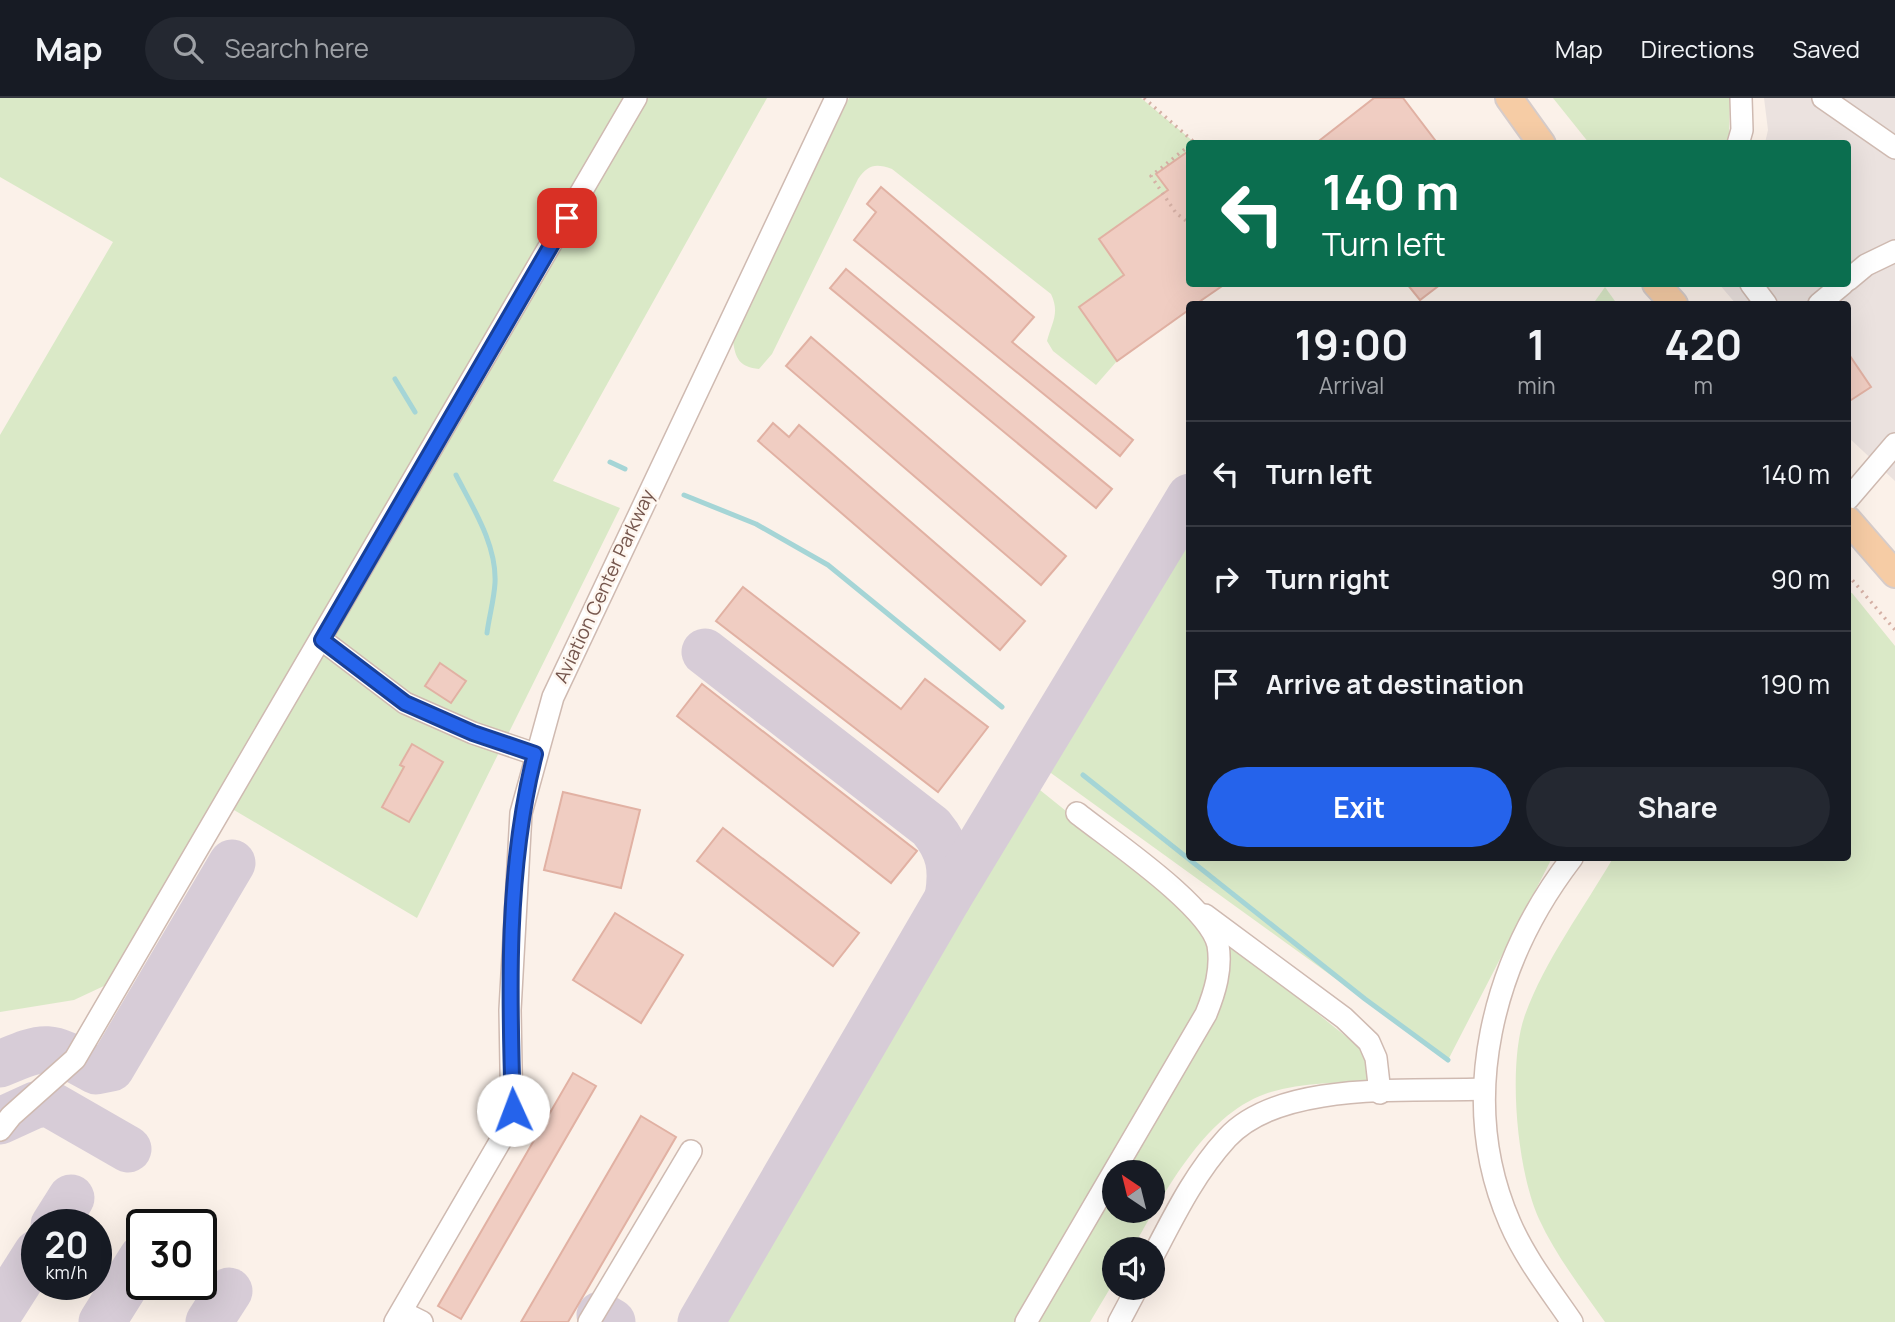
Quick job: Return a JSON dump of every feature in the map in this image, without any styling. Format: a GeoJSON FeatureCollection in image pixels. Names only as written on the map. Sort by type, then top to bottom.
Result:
{"type":"FeatureCollection","features":[{"type":"Feature","properties":{"kind":"main road"},"geometry":{"type":"LineString","coordinates":[[1508,98],[1539,140]]}},
{"type":"Feature","properties":{"kind":"main road"},"geometry":{"type":"LineString","coordinates":[[1659,287],[1671,301]]}},
{"type":"Feature","properties":{"kind":"main road"},"geometry":{"type":"LineString","coordinates":[[1851,523],[1895,574]]}},
{"type":"Feature","properties":{"kind":"street"},"geometry":{"type":"LineString","coordinates":[[0,1130],[11,1116],[75,1059],[636,98]]}},
{"type":"Feature","properties":{"kind":"street","name":"Aviation Center Parkway"},"geometry":{"type":"LineString","coordinates":[[399,1317],[508,1132],[513,1110],[510,1010],[521,813],[535,754],[553,697],[610,571],[836,98]]}},
{"type":"Feature","properties":{"kind":"street"},"geometry":{"type":"LineString","coordinates":[[1739,140],[1742,130],[1741,98]]}},
{"type":"Feature","properties":{"kind":"street"},"geometry":{"type":"LineString","coordinates":[[1823,98],[1895,148]]}},
{"type":"Feature","properties":{"kind":"street"},"geometry":{"type":"LineString","coordinates":[[1851,278],[1866,265],[1895,251]]}},
{"type":"Feature","properties":{"kind":"street"},"geometry":{"type":"LineString","coordinates":[[1823,301],[1839,287]]}},
{"type":"Feature","properties":{"kind":"street"},"geometry":{"type":"LineString","coordinates":[[1851,495],[1895,444]]}},
{"type":"Feature","properties":{"kind":"street"},"geometry":{"type":"LineString","coordinates":[[322,640],[405,703],[473,733],[535,754]]}},
{"type":"Feature","properties":{"kind":"street"},"geometry":{"type":"LineString","coordinates":[[1077,813],[1194,907],[1344,1018],[1369,1042],[1376,1058],[1380,1093]]}},
{"type":"Feature","properties":{"kind":"street"},"geometry":{"type":"LineString","coordinates":[[1570,861],[1548,889],[1521,939],[1495,1008],[1484,1089],[1489,1163],[1510,1223],[1534,1266],[1572,1322]]}},
{"type":"Feature","properties":{"kind":"street"},"geometry":{"type":"LineString","coordinates":[[1026,1322],[1206,1014],[1215,991],[1219,968],[1217,944],[1194,907]]}},
{"type":"Feature","properties":{"kind":"street"},"geometry":{"type":"LineString","coordinates":[[1163,1237],[1192,1181],[1228,1136],[1254,1117],[1311,1096],[1484,1089]]}},
{"type":"Feature","properties":{"kind":"street"},"geometry":{"type":"LineString","coordinates":[[589,1322],[691,1151]]}},
{"type":"Feature","properties":{"kind":"street"},"geometry":{"type":"LineString","coordinates":[[1119,1322],[1131,1300]]}},
{"type":"Feature","properties":{"kind":"street"},"geometry":{"type":"LineString","coordinates":[[399,1317],[422,1322]]}},
{"type":"Feature","properties":{"kind":"path"},"geometry":{"type":"LineString","coordinates":[[1144,98],[1190,140]]}},
{"type":"Feature","properties":{"kind":"path"},"geometry":{"type":"LineString","coordinates":[[1186,148],[1151,176],[1176,213],[1186,221]]}},
{"type":"Feature","properties":{"kind":"path"},"geometry":{"type":"LineString","coordinates":[[1851,579],[1895,630]]}},
{"type":"Feature","properties":{"kind":"shaded area"},"geometry":{"type":"Polygon","coordinates":[[[1764,98],[1895,98],[1895,481],[1851,440],[1851,301],[1733,301],[1722,287],[1851,287],[1851,140],[1766,140],[1768,130],[1764,98]]]}},
{"type":"Feature","properties":{"kind":"green space"},"geometry":{"type":"Polygon","coordinates":[[[0,98],[767,98],[553,481],[620,508],[417,918],[217,800],[106,985],[74,1000],[0,1012],[0,435],[113,242],[0,177],[0,98]]]}},
{"type":"Feature","properties":{"kind":"green space"},"geometry":{"type":"Polygon","coordinates":[[[849,98],[1141,98],[1192,140],[1186,140],[1186,153],[1156,173],[1168,190],[1099,239],[1124,275],[1079,307],[1117,361],[1096,385],[1053,351],[1047,341],[1055,312],[1051,294],[892,169],[881,166],[872,166],[858,179],[772,354],[759,369],[740,361],[733,340],[849,98]]]}},
{"type":"Feature","properties":{"kind":"green space"},"geometry":{"type":"Polygon","coordinates":[[[1553,98],[1730,98],[1727,140],[1587,140],[1553,98]]]}},
{"type":"Feature","properties":{"kind":"green space"},"geometry":{"type":"Polygon","coordinates":[[[1605,287],[1615,301],[1595,301],[1605,287]]]}},
{"type":"Feature","properties":{"kind":"green space"},"geometry":{"type":"Polygon","coordinates":[[[1186,546],[1186,861],[1550,861],[1448,1060],[1044,768],[1186,546]]]}},
{"type":"Feature","properties":{"kind":"green space"},"geometry":{"type":"Polygon","coordinates":[[[1852,593],[1895,646],[1895,1322],[1605,1322],[1553,1246],[1539,1219],[1531,1199],[1520,1147],[1516,1061],[1520,1036],[1533,995],[1554,954],[1611,861],[1851,861],[1852,593]]]}},
{"type":"Feature","properties":{"kind":"green space"},"geometry":{"type":"Polygon","coordinates":[[[1035,786],[1364,1051],[1376,1081],[1291,1087],[1265,1094],[1243,1105],[1222,1120],[1204,1139],[1166,1191],[1166,1160],[1102,1160],[1102,1223],[1147,1223],[1139,1237],[1102,1237],[1103,1300],[1090,1322],[726,1322],[1035,786]]]}},
{"type":"Feature","properties":{"kind":"building"},"geometry":{"type":"Polygon","coordinates":[[[1374,98],[1403,98],[1435,140],[1320,140],[1374,98]]]}},
{"type":"Feature","properties":{"kind":"building"},"geometry":{"type":"Polygon","coordinates":[[[1186,153],[1186,287],[1221,287],[1200,301],[1186,301],[1186,312],[1117,361],[1079,307],[1124,275],[1099,239],[1168,190],[1156,174],[1186,153]]]}},
{"type":"Feature","properties":{"kind":"building"},"geometry":{"type":"Polygon","coordinates":[[[881,187],[1034,317],[1012,342],[1133,440],[1120,456],[854,240],[876,212],[867,204],[881,187]]]}},
{"type":"Feature","properties":{"kind":"building"},"geometry":{"type":"Polygon","coordinates":[[[846,269],[1112,489],[1096,508],[830,288],[846,269]]]}},
{"type":"Feature","properties":{"kind":"building"},"geometry":{"type":"Polygon","coordinates":[[[1409,287],[1437,287],[1420,300],[1409,287]]]}},
{"type":"Feature","properties":{"kind":"building"},"geometry":{"type":"Polygon","coordinates":[[[811,337],[1066,556],[1041,585],[786,366],[811,337]]]}},
{"type":"Feature","properties":{"kind":"building"},"geometry":{"type":"Polygon","coordinates":[[[1851,357],[1871,387],[1851,400],[1851,357]]]}},
{"type":"Feature","properties":{"kind":"building"},"geometry":{"type":"Polygon","coordinates":[[[773,423],[789,437],[799,425],[1025,621],[1000,650],[758,441],[773,423]]]}},
{"type":"Feature","properties":{"kind":"building"},"geometry":{"type":"Polygon","coordinates":[[[743,587],[901,709],[925,679],[988,727],[938,792],[716,621],[743,587]]]}},
{"type":"Feature","properties":{"kind":"building"},"geometry":{"type":"Polygon","coordinates":[[[440,663],[466,681],[451,703],[425,686],[440,663]]]}},
{"type":"Feature","properties":{"kind":"building"},"geometry":{"type":"Polygon","coordinates":[[[702,684],[917,851],[891,883],[677,716],[702,684]]]}},
{"type":"Feature","properties":{"kind":"building"},"geometry":{"type":"Polygon","coordinates":[[[412,744],[443,762],[409,822],[382,807],[404,767],[400,765],[412,744]]]}},
{"type":"Feature","properties":{"kind":"building"},"geometry":{"type":"Polygon","coordinates":[[[563,792],[640,810],[621,888],[544,870],[563,792]]]}},
{"type":"Feature","properties":{"kind":"building"},"geometry":{"type":"Polygon","coordinates":[[[723,828],[859,933],[833,966],[697,861],[723,828]]]}},
{"type":"Feature","properties":{"kind":"building"},"geometry":{"type":"Polygon","coordinates":[[[615,913],[683,955],[641,1023],[573,980],[615,913]]]}},
{"type":"Feature","properties":{"kind":"building"},"geometry":{"type":"Polygon","coordinates":[[[573,1073],[596,1086],[461,1319],[438,1306],[573,1073]]]}},
{"type":"Feature","properties":{"kind":"building"},"geometry":{"type":"Polygon","coordinates":[[[641,1116],[676,1137],[568,1322],[521,1322],[641,1116]]]}},
{"type":"Feature","properties":{"kind":"waterway"},"geometry":{"type":"LineString","coordinates":[[395,379],[415,412]]}},
{"type":"Feature","properties":{"kind":"waterway"},"geometry":{"type":"LineString","coordinates":[[610,462],[625,469]]}},
{"type":"Feature","properties":{"kind":"waterway"},"geometry":{"type":"LineString","coordinates":[[456,475],[483,527],[495,569],[494,596],[487,633]]}},
{"type":"Feature","properties":{"kind":"waterway"},"geometry":{"type":"LineString","coordinates":[[684,495],[756,524],[828,565],[1002,707]]}},
{"type":"Feature","properties":{"kind":"waterway"},"geometry":{"type":"LineString","coordinates":[[1083,775],[1186,857]]}},
{"type":"Feature","properties":{"kind":"waterway"},"geometry":{"type":"LineString","coordinates":[[1191,861],[1365,999],[1448,1060]]}},
{"type":"Feature","properties":{"kind":"taxiway"},"geometry":{"type":"LineString","coordinates":[[701,1322],[948,898],[1186,504]]}},
{"type":"Feature","properties":{"kind":"taxiway"},"geometry":{"type":"LineString","coordinates":[[705,652],[931,827],[948,860],[948,898]]}},
{"type":"Feature","properties":{"kind":"taxiway"},"geometry":{"type":"LineString","coordinates":[[0,1064],[29,1053],[49,1050],[68,1056],[96,1071],[111,1068],[232,863]]}},
{"type":"Feature","properties":{"kind":"taxiway"},"geometry":{"type":"LineString","coordinates":[[0,1121],[35,1105],[48,1103],[128,1149]]}},
{"type":"Feature","properties":{"kind":"taxiway"},"geometry":{"type":"LineString","coordinates":[[64,1209],[71,1198]]}},
{"type":"Feature","properties":{"kind":"taxiway"},"geometry":{"type":"LineString","coordinates":[[0,1311],[21,1278]]}},
{"type":"Feature","properties":{"kind":"taxiway"},"geometry":{"type":"LineString","coordinates":[[102,1322],[126,1284]]}},
{"type":"Feature","properties":{"kind":"taxiway"},"geometry":{"type":"LineString","coordinates":[[209,1322],[229,1291]]}},
{"type":"Feature","properties":{"kind":"taxiway"},"geometry":{"type":"LineString","coordinates":[[600,1315],[612,1322]]}},
{"type":"Feature","properties":{"kind":"route"},"geometry":{"type":"LineString","coordinates":[[513,1110],[510,1010],[514,911],[521,813],[535,754],[473,733],[405,703],[322,640],[567,218]]}}]}
